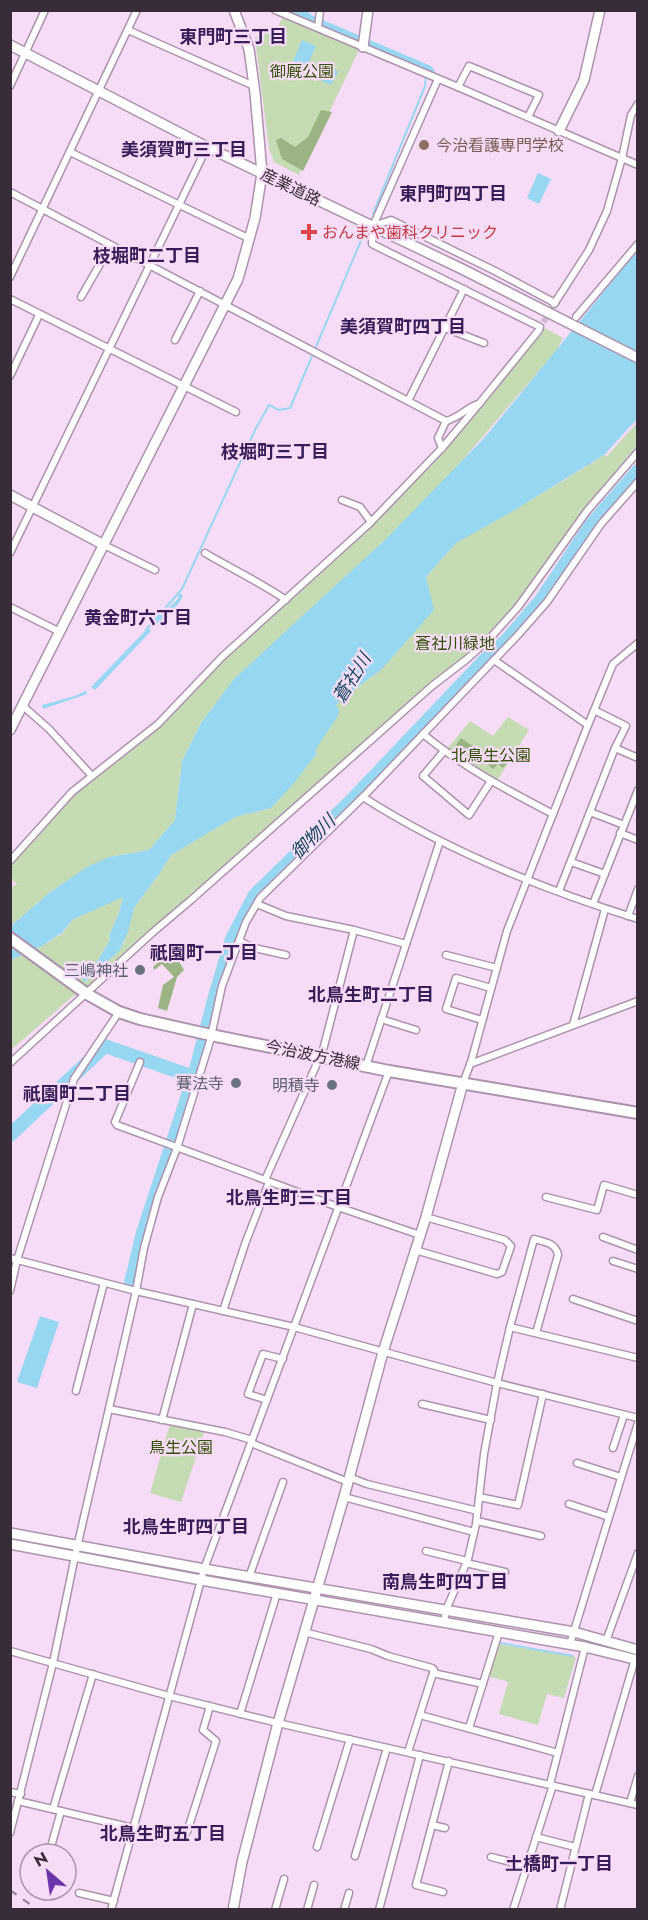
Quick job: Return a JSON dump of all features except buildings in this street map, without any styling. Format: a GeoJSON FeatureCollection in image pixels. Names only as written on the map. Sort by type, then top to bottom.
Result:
{"type":"FeatureCollection","features":[{"type":"Feature","properties":{"kind":"main road","name":"今治波方港線"},"geometry":{"type":"LineString","coordinates":[[10,939],[85,993],[118,1012],[163,1025],[389,1071],[638,1113]]}},
{"type":"Feature","properties":{"kind":"street"},"geometry":{"type":"LineString","coordinates":[[10,86],[45,10]]}},
{"type":"Feature","properties":{"kind":"street"},"geometry":{"type":"LineString","coordinates":[[10,277],[137,10]]}},
{"type":"Feature","properties":{"kind":"street"},"geometry":{"type":"LineString","coordinates":[[10,730],[227,305],[238,279],[250,240],[262,173],[249,49],[234,10]]}},
{"type":"Feature","properties":{"kind":"street"},"geometry":{"type":"LineString","coordinates":[[275,10],[638,165]]}},
{"type":"Feature","properties":{"kind":"street"},"geometry":{"type":"LineString","coordinates":[[318,28],[320,10]]}},
{"type":"Feature","properties":{"kind":"street"},"geometry":{"type":"LineString","coordinates":[[363,47],[368,10]]}},
{"type":"Feature","properties":{"kind":"street"},"geometry":{"type":"LineString","coordinates":[[559,131],[584,80],[600,10]]}},
{"type":"Feature","properties":{"kind":"street"},"geometry":{"type":"LineString","coordinates":[[128,30],[254,86]]}},
{"type":"Feature","properties":{"kind":"street","name":"産業道路"},"geometry":{"type":"LineString","coordinates":[[10,45],[207,147],[574,321],[638,358]]}},
{"type":"Feature","properties":{"kind":"street"},"geometry":{"type":"LineString","coordinates":[[458,87],[469,66],[538,95],[528,117]]}},
{"type":"Feature","properties":{"kind":"street"},"geometry":{"type":"LineString","coordinates":[[10,861],[72,792],[158,724],[222,657],[371,522],[442,448],[540,329],[372,244],[373,226],[438,79]]}},
{"type":"Feature","properties":{"kind":"street"},"geometry":{"type":"LineString","coordinates":[[373,226],[391,220],[555,303],[589,250],[607,212],[631,115],[638,104]]}},
{"type":"Feature","properties":{"kind":"street"},"geometry":{"type":"LineString","coordinates":[[10,553],[207,147]]}},
{"type":"Feature","properties":{"kind":"street"},"geometry":{"type":"LineString","coordinates":[[70,152],[250,240]]}},
{"type":"Feature","properties":{"kind":"street"},"geometry":{"type":"LineString","coordinates":[[10,192],[446,421],[455,419],[475,404],[479,404]]}},
{"type":"Feature","properties":{"kind":"street"},"geometry":{"type":"LineString","coordinates":[[81,297],[111,244]]}},
{"type":"Feature","properties":{"kind":"street"},"geometry":{"type":"LineString","coordinates":[[574,321],[638,244]]}},
{"type":"Feature","properties":{"kind":"street"},"geometry":{"type":"LineString","coordinates":[[408,401],[464,289]]}},
{"type":"Feature","properties":{"kind":"street"},"geometry":{"type":"LineString","coordinates":[[175,340],[200,291]]}},
{"type":"Feature","properties":{"kind":"street"},"geometry":{"type":"LineString","coordinates":[[10,299],[236,412]]}},
{"type":"Feature","properties":{"kind":"street"},"geometry":{"type":"LineString","coordinates":[[10,376],[39,315]]}},
{"type":"Feature","properties":{"kind":"street"},"geometry":{"type":"LineString","coordinates":[[445,328],[484,343]]}},
{"type":"Feature","properties":{"kind":"street"},"geometry":{"type":"LineString","coordinates":[[442,448],[438,438],[446,421]]}},
{"type":"Feature","properties":{"kind":"street"},"geometry":{"type":"LineString","coordinates":[[10,1063],[152,933],[432,686],[491,637],[518,607],[588,511],[638,452]]}},
{"type":"Feature","properties":{"kind":"street"},"geometry":{"type":"LineString","coordinates":[[10,1833],[53,1663],[144,1248],[158,1197],[177,1148],[210,1041],[222,986],[246,922],[260,898],[363,797],[547,602],[601,524],[638,482]]}},
{"type":"Feature","properties":{"kind":"street"},"geometry":{"type":"LineString","coordinates":[[10,495],[155,570]]}},
{"type":"Feature","properties":{"kind":"street"},"geometry":{"type":"LineString","coordinates":[[342,500],[360,507],[371,522]]}},
{"type":"Feature","properties":{"kind":"street"},"geometry":{"type":"LineString","coordinates":[[205,553],[266,586],[286,600]]}},
{"type":"Feature","properties":{"kind":"street"},"geometry":{"type":"LineString","coordinates":[[10,607],[60,632]]}},
{"type":"Feature","properties":{"kind":"street"},"geometry":{"type":"LineString","coordinates":[[233,1910],[242,1862],[278,1723],[344,1497],[383,1352],[426,1217],[507,931],[613,664],[635,646]]}},
{"type":"Feature","properties":{"kind":"street"},"geometry":{"type":"LineString","coordinates":[[494,660],[588,725]]}},
{"type":"Feature","properties":{"kind":"street"},"geometry":{"type":"LineString","coordinates":[[23,706],[49,729],[92,776]]}},
{"type":"Feature","properties":{"kind":"street"},"geometry":{"type":"LineString","coordinates":[[559,891],[615,748],[626,726],[594,710]]}},
{"type":"Feature","properties":{"kind":"street"},"geometry":{"type":"LineString","coordinates":[[423,734],[444,751],[490,781],[553,814]]}},
{"type":"Feature","properties":{"kind":"street"},"geometry":{"type":"LineString","coordinates":[[615,748],[638,758]]}},
{"type":"Feature","properties":{"kind":"street"},"geometry":{"type":"LineString","coordinates":[[444,751],[423,776],[469,815],[490,781]]}},
{"type":"Feature","properties":{"kind":"street"},"geometry":{"type":"LineString","coordinates":[[593,904],[638,790]]}},
{"type":"Feature","properties":{"kind":"street"},"geometry":{"type":"LineString","coordinates":[[363,797],[397,819],[440,841],[527,879],[638,919]]}},
{"type":"Feature","properties":{"kind":"street"},"geometry":{"type":"LineString","coordinates":[[590,812],[624,825]]}},
{"type":"Feature","properties":{"kind":"street"},"geometry":{"type":"LineString","coordinates":[[620,833],[638,840]]}},
{"type":"Feature","properties":{"kind":"street"},"geometry":{"type":"LineString","coordinates":[[366,1066],[440,841]]}},
{"type":"Feature","properties":{"kind":"street"},"geometry":{"type":"LineString","coordinates":[[571,862],[605,874]]}},
{"type":"Feature","properties":{"kind":"street"},"geometry":{"type":"LineString","coordinates":[[628,916],[637,894]]}},
{"type":"Feature","properties":{"kind":"street"},"geometry":{"type":"LineString","coordinates":[[257,904],[286,916],[354,930],[406,944]]}},
{"type":"Feature","properties":{"kind":"street"},"geometry":{"type":"LineString","coordinates":[[573,1025],[605,909]]}},
{"type":"Feature","properties":{"kind":"street"},"geometry":{"type":"LineString","coordinates":[[223,1311],[267,1181],[320,1057],[354,930]]}},
{"type":"Feature","properties":{"kind":"street"},"geometry":{"type":"LineString","coordinates":[[239,941],[254,948],[286,955]]}},
{"type":"Feature","properties":{"kind":"street"},"geometry":{"type":"LineString","coordinates":[[446,955],[497,968]]}},
{"type":"Feature","properties":{"kind":"street"},"geometry":{"type":"LineString","coordinates":[[482,1020],[446,1009],[456,978],[491,988]]}},
{"type":"Feature","properties":{"kind":"street"},"geometry":{"type":"LineString","coordinates":[[470,1064],[638,1001]]}},
{"type":"Feature","properties":{"kind":"street"},"geometry":{"type":"LineString","coordinates":[[10,1291],[14,1259],[74,1079],[118,1012]]}},
{"type":"Feature","properties":{"kind":"street"},"geometry":{"type":"LineString","coordinates":[[381,1019],[416,1030]]}},
{"type":"Feature","properties":{"kind":"street"},"geometry":{"type":"LineString","coordinates":[[140,1062],[115,1122],[117,1125],[420,1235]]}},
{"type":"Feature","properties":{"kind":"street"},"geometry":{"type":"LineString","coordinates":[[111,1910],[204,1569],[389,1071]]}},
{"type":"Feature","properties":{"kind":"street"},"geometry":{"type":"LineString","coordinates":[[546,1197],[597,1210],[604,1185],[638,1195]]}},
{"type":"Feature","properties":{"kind":"street"},"geometry":{"type":"LineString","coordinates":[[415,1250],[497,1274],[502,1272],[511,1246],[505,1240],[426,1217]]}},
{"type":"Feature","properties":{"kind":"street"},"geometry":{"type":"LineString","coordinates":[[603,1238],[638,1250]]}},
{"type":"Feature","properties":{"kind":"street"},"geometry":{"type":"LineString","coordinates":[[444,1622],[446,1610],[466,1562],[477,1521],[497,1383],[534,1239],[552,1244],[558,1255],[536,1333]]}},
{"type":"Feature","properties":{"kind":"street"},"geometry":{"type":"LineString","coordinates":[[14,1259],[136,1291],[294,1327],[497,1383],[638,1418]]}},
{"type":"Feature","properties":{"kind":"street"},"geometry":{"type":"LineString","coordinates":[[613,1261],[638,1269]]}},
{"type":"Feature","properties":{"kind":"street"},"geometry":{"type":"LineString","coordinates":[[76,1392],[104,1283]]}},
{"type":"Feature","properties":{"kind":"street"},"geometry":{"type":"LineString","coordinates":[[573,1299],[638,1321]]}},
{"type":"Feature","properties":{"kind":"street"},"geometry":{"type":"LineString","coordinates":[[162,1420],[193,1304]]}},
{"type":"Feature","properties":{"kind":"street"},"geometry":{"type":"LineString","coordinates":[[510,1327],[638,1358]]}},
{"type":"Feature","properties":{"kind":"street"},"geometry":{"type":"LineString","coordinates":[[267,1400],[248,1394],[259,1364],[263,1354],[283,1359]]}},
{"type":"Feature","properties":{"kind":"street"},"geometry":{"type":"LineString","coordinates":[[479,1497],[518,1505],[543,1394]]}},
{"type":"Feature","properties":{"kind":"street"},"geometry":{"type":"LineString","coordinates":[[422,1404],[490,1420]]}},
{"type":"Feature","properties":{"kind":"street"},"geometry":{"type":"LineString","coordinates":[[109,1409],[225,1432],[349,1479],[478,1511]]}},
{"type":"Feature","properties":{"kind":"street"},"geometry":{"type":"LineString","coordinates":[[613,1448],[624,1414]]}},
{"type":"Feature","properties":{"kind":"street"},"geometry":{"type":"LineString","coordinates":[[570,1644],[638,1424]]}},
{"type":"Feature","properties":{"kind":"street"},"geometry":{"type":"LineString","coordinates":[[577,1464],[621,1477]]}},
{"type":"Feature","properties":{"kind":"street"},"geometry":{"type":"LineString","coordinates":[[249,1577],[283,1482]]}},
{"type":"Feature","properties":{"kind":"street"},"geometry":{"type":"LineString","coordinates":[[344,1497],[474,1532]]}},
{"type":"Feature","properties":{"kind":"street"},"geometry":{"type":"LineString","coordinates":[[568,1504],[609,1516]]}},
{"type":"Feature","properties":{"kind":"street"},"geometry":{"type":"LineString","coordinates":[[477,1521],[541,1536]]}},
{"type":"Feature","properties":{"kind":"street"},"geometry":{"type":"LineString","coordinates":[[10,1533],[249,1577],[574,1632],[636,1652]]}},
{"type":"Feature","properties":{"kind":"street"},"geometry":{"type":"LineString","coordinates":[[10,1544],[585,1647],[636,1652]]}},
{"type":"Feature","properties":{"kind":"street"},"geometry":{"type":"LineString","coordinates":[[426,1551],[505,1572]]}},
{"type":"Feature","properties":{"kind":"street"},"geometry":{"type":"LineString","coordinates":[[606,1641],[638,1552]]}},
{"type":"Feature","properties":{"kind":"street"},"geometry":{"type":"LineString","coordinates":[[240,1713],[278,1593]]}},
{"type":"Feature","properties":{"kind":"street"},"geometry":{"type":"LineString","coordinates":[[304,1632],[432,1668],[434,1671],[408,1752]]}},
{"type":"Feature","properties":{"kind":"street"},"geometry":{"type":"LineString","coordinates":[[469,1728],[499,1632]]}},
{"type":"Feature","properties":{"kind":"street"},"geometry":{"type":"LineString","coordinates":[[513,1910],[552,1784],[585,1647]]}},
{"type":"Feature","properties":{"kind":"street"},"geometry":{"type":"LineString","coordinates":[[10,1652],[169,1696],[278,1723],[638,1805]]}},
{"type":"Feature","properties":{"kind":"street"},"geometry":{"type":"LineString","coordinates":[[560,1910],[575,1847],[636,1652]]}},
{"type":"Feature","properties":{"kind":"street"},"geometry":{"type":"LineString","coordinates":[[433,1673],[483,1684]]}},
{"type":"Feature","properties":{"kind":"street"},"geometry":{"type":"LineString","coordinates":[[52,1809],[93,1674]]}},
{"type":"Feature","properties":{"kind":"street"},"geometry":{"type":"LineString","coordinates":[[187,1832],[216,1742],[203,1730],[210,1706]]}},
{"type":"Feature","properties":{"kind":"street"},"geometry":{"type":"LineString","coordinates":[[420,1715],[558,1753]]}},
{"type":"Feature","properties":{"kind":"street"},"geometry":{"type":"LineString","coordinates":[[318,1847],[350,1739]]}},
{"type":"Feature","properties":{"kind":"street"},"geometry":{"type":"LineString","coordinates":[[355,1856],[387,1748]]}},
{"type":"Feature","properties":{"kind":"street"},"geometry":{"type":"LineString","coordinates":[[379,1910],[420,1755]]}},
{"type":"Feature","properties":{"kind":"street"},"geometry":{"type":"LineString","coordinates":[[443,1892],[416,1885],[449,1761]]}},
{"type":"Feature","properties":{"kind":"street"},"geometry":{"type":"LineString","coordinates":[[630,1803],[638,1776]]}},
{"type":"Feature","properties":{"kind":"street"},"geometry":{"type":"LineString","coordinates":[[10,1792],[20,1798],[52,1809],[133,1828]]}},
{"type":"Feature","properties":{"kind":"street"},"geometry":{"type":"LineString","coordinates":[[52,1842],[61,1811]]}},
{"type":"Feature","properties":{"kind":"street"},"geometry":{"type":"LineString","coordinates":[[432,1825],[445,1828]]}},
{"type":"Feature","properties":{"kind":"street"},"geometry":{"type":"LineString","coordinates":[[536,1837],[575,1847]]}},
{"type":"Feature","properties":{"kind":"street"},"geometry":{"type":"LineString","coordinates":[[491,1857],[527,1866]]}},
{"type":"Feature","properties":{"kind":"street"},"geometry":{"type":"LineString","coordinates":[[275,1910],[284,1879]]}},
{"type":"Feature","properties":{"kind":"street"},"geometry":{"type":"LineString","coordinates":[[307,1910],[314,1885]]}},
{"type":"Feature","properties":{"kind":"street"},"geometry":{"type":"LineString","coordinates":[[79,1893],[114,1901]]}},
{"type":"Feature","properties":{"kind":"street"},"geometry":{"type":"LineString","coordinates":[[344,1910],[349,1893]]}},
{"type":"Feature","properties":{"kind":"green space","name":"御厩公園"},"geometry":{"type":"Polygon","coordinates":[[[283,17],[360,48],[299,175],[274,162],[269,148],[255,38],[263,30],[273,36],[283,17]]]}},
{"type":"Feature","properties":{"kind":"green space"},"geometry":{"type":"Polygon","coordinates":[[[321,110],[332,112],[303,171],[282,159],[276,140],[281,138],[295,147],[308,137],[321,110]]]}},
{"type":"Feature","properties":{"kind":"green space"},"geometry":{"type":"Polygon","coordinates":[[[545,328],[563,338],[556,351],[455,469],[393,533],[234,680],[201,723],[182,761],[175,820],[149,850],[109,857],[49,893],[11,926],[10,889],[17,884],[11,878],[11,865],[72,797],[155,732],[225,659],[354,543],[397,500],[463,429],[545,328]]]}},
{"type":"Feature","properties":{"kind":"green space","name":"蒼社川緑地"},"geometry":{"type":"Polygon","coordinates":[[[637,423],[637,446],[588,504],[521,598],[492,632],[433,680],[90,986],[72,997],[11,1050],[11,960],[42,946],[63,933],[72,920],[123,896],[119,913],[109,936],[110,940],[98,960],[80,976],[86,982],[124,943],[134,908],[171,855],[235,817],[271,808],[317,753],[310,744],[340,700],[381,670],[426,577],[456,543],[604,455],[607,456],[637,423]]]}},
{"type":"Feature","properties":{"kind":"green space","name":"北鳥生公園"},"geometry":{"type":"Polygon","coordinates":[[[508,717],[529,730],[497,781],[447,749],[470,721],[493,736],[508,717]]]}},
{"type":"Feature","properties":{"kind":"green space"},"geometry":{"type":"Polygon","coordinates":[[[461,738],[486,755],[483,764],[455,746],[461,738]]]}},
{"type":"Feature","properties":{"kind":"green space"},"geometry":{"type":"Polygon","coordinates":[[[497,755],[505,755],[511,759],[503,768],[498,764],[493,769],[488,765],[497,755]]]}},
{"type":"Feature","properties":{"kind":"green space"},"geometry":{"type":"Polygon","coordinates":[[[164,957],[171,963],[177,958],[184,970],[177,977],[167,1011],[158,1008],[163,985],[174,977],[162,964],[154,970],[153,967],[164,957]]]}},
{"type":"Feature","properties":{"kind":"green space","name":"鳥生公園"},"geometry":{"type":"Polygon","coordinates":[[[170,1424],[205,1430],[181,1502],[150,1493],[170,1424]]]}},
{"type":"Feature","properties":{"kind":"green space"},"geometry":{"type":"Polygon","coordinates":[[[498,1644],[576,1657],[564,1698],[547,1694],[538,1725],[499,1714],[508,1682],[488,1676],[498,1644]]]}},
{"type":"Feature","properties":{"kind":"water"},"geometry":{"type":"Polygon","coordinates":[[[288,11],[305,11],[431,66],[435,71],[432,74],[288,11]]]}},
{"type":"Feature","properties":{"kind":"water"},"geometry":{"type":"Polygon","coordinates":[[[302,40],[316,46],[304,73],[291,67],[302,40]]]}},
{"type":"Feature","properties":{"kind":"water"},"geometry":{"type":"Polygon","coordinates":[[[335,69],[338,72],[331,85],[322,81],[324,74],[331,74],[335,69]]]}},
{"type":"Feature","properties":{"kind":"water"},"geometry":{"type":"Polygon","coordinates":[[[538,173],[551,179],[539,204],[527,198],[538,173]]]}},
{"type":"Feature","properties":{"kind":"water"},"geometry":{"type":"Polygon","coordinates":[[[637,251],[637,419],[604,455],[456,543],[426,577],[434,610],[381,670],[340,700],[310,744],[317,753],[295,782],[271,808],[235,817],[171,855],[134,908],[128,932],[120,950],[85,982],[80,976],[98,960],[110,940],[109,936],[123,897],[72,920],[63,932],[42,946],[11,960],[11,926],[49,893],[87,867],[109,857],[149,850],[175,820],[182,761],[201,723],[234,679],[386,539],[486,436],[637,251]]]}},
{"type":"Feature","properties":{"kind":"water"},"geometry":{"type":"Polygon","coordinates":[[[179,593],[183,596],[179,603],[157,625],[153,622],[178,599],[179,593]]]}},
{"type":"Feature","properties":{"kind":"water"},"geometry":{"type":"Polygon","coordinates":[[[148,628],[151,631],[95,690],[91,687],[148,628]]]}},
{"type":"Feature","properties":{"kind":"water"},"geometry":{"type":"Polygon","coordinates":[[[86,691],[87,694],[43,709],[42,705],[86,691]]]}},
{"type":"Feature","properties":{"kind":"water"},"geometry":{"type":"Polygon","coordinates":[[[40,1316],[59,1322],[37,1388],[17,1382],[40,1316]]]}},
{"type":"Feature","properties":{"kind":"waterway"},"geometry":{"type":"LineString","coordinates":[[373,214],[425,86],[426,74]]}},
{"type":"Feature","properties":{"kind":"waterway"},"geometry":{"type":"LineString","coordinates":[[146,630],[182,589],[255,430],[269,405],[279,410],[290,408],[363,236]]}},
{"type":"Feature","properties":{"kind":"waterway","name":"御物川"},"geometry":{"type":"LineString","coordinates":[[131,1283],[143,1233],[194,1077],[232,939],[255,895],[351,801],[484,661],[508,639],[542,599],[592,524],[638,471]]}},
{"type":"Feature","properties":{"kind":"waterway","name":"蒼社川"},"geometry":{"type":"LineString","coordinates":[[303,756],[332,712]]}},
{"type":"Feature","properties":{"kind":"waterway"},"geometry":{"type":"LineString","coordinates":[[10,1135],[105,1046],[194,1077]]}},
{"type":"Feature","properties":{"kind":"waterway"},"geometry":{"type":"LineString","coordinates":[[500,1643],[573,1656]]}},
{"type":"Feature","properties":{"kind":"tunnel"},"geometry":{"type":"LineString","coordinates":[[539,330],[554,304]]}},
{"type":"Feature","properties":{"kind":"railway"},"geometry":{"type":"LineString","coordinates":[[10,1890],[38,1910]]}},
{"type":"Feature","properties":{"kind":"place","name":"今治看護専門学校"},"geometry":{"type":"Point","coordinates":[424,145]}},
{"type":"Feature","properties":{"kind":"place","name":"おんまや歯科クリニック"},"geometry":{"type":"Point","coordinates":[309,232]}},
{"type":"Feature","properties":{"kind":"place","name":"三嶋神社"},"geometry":{"type":"Point","coordinates":[140,970]}},
{"type":"Feature","properties":{"kind":"place","name":"賽法寺"},"geometry":{"type":"Point","coordinates":[236,1083]}},
{"type":"Feature","properties":{"kind":"place","name":"明積寺"},"geometry":{"type":"Point","coordinates":[332,1085]}},
{"type":"Feature","properties":{"kind":"district","name":"東門町三丁目"},"geometry":{"type":"Point","coordinates":[233,37]}},
{"type":"Feature","properties":{"kind":"district","name":"美須賀町三丁目"},"geometry":{"type":"Point","coordinates":[184,150]}},
{"type":"Feature","properties":{"kind":"district","name":"東門町四丁目"},"geometry":{"type":"Point","coordinates":[453,194]}},
{"type":"Feature","properties":{"kind":"district","name":"枝堀町二丁目"},"geometry":{"type":"Point","coordinates":[147,256]}},
{"type":"Feature","properties":{"kind":"district","name":"美須賀町四丁目"},"geometry":{"type":"Point","coordinates":[403,327]}},
{"type":"Feature","properties":{"kind":"district","name":"枝堀町三丁目"},"geometry":{"type":"Point","coordinates":[275,452]}},
{"type":"Feature","properties":{"kind":"district","name":"黄金町六丁目"},"geometry":{"type":"Point","coordinates":[138,618]}},
{"type":"Feature","properties":{"kind":"district","name":"祇園町一丁目"},"geometry":{"type":"Point","coordinates":[204,953]}},
{"type":"Feature","properties":{"kind":"district","name":"北鳥生町二丁目"},"geometry":{"type":"Point","coordinates":[371,995]}},
{"type":"Feature","properties":{"kind":"district","name":"祇園町二丁目"},"geometry":{"type":"Point","coordinates":[77,1094]}},
{"type":"Feature","properties":{"kind":"district","name":"北鳥生町三丁目"},"geometry":{"type":"Point","coordinates":[289,1198]}},
{"type":"Feature","properties":{"kind":"district","name":"北鳥生町四丁目"},"geometry":{"type":"Point","coordinates":[186,1527]}},
{"type":"Feature","properties":{"kind":"district","name":"南鳥生町四丁目"},"geometry":{"type":"Point","coordinates":[445,1582]}},
{"type":"Feature","properties":{"kind":"district","name":"北鳥生町五丁目"},"geometry":{"type":"Point","coordinates":[163,1834]}},
{"type":"Feature","properties":{"kind":"district","name":"土橋町一丁目"},"geometry":{"type":"Point","coordinates":[559,1864]}}]}
